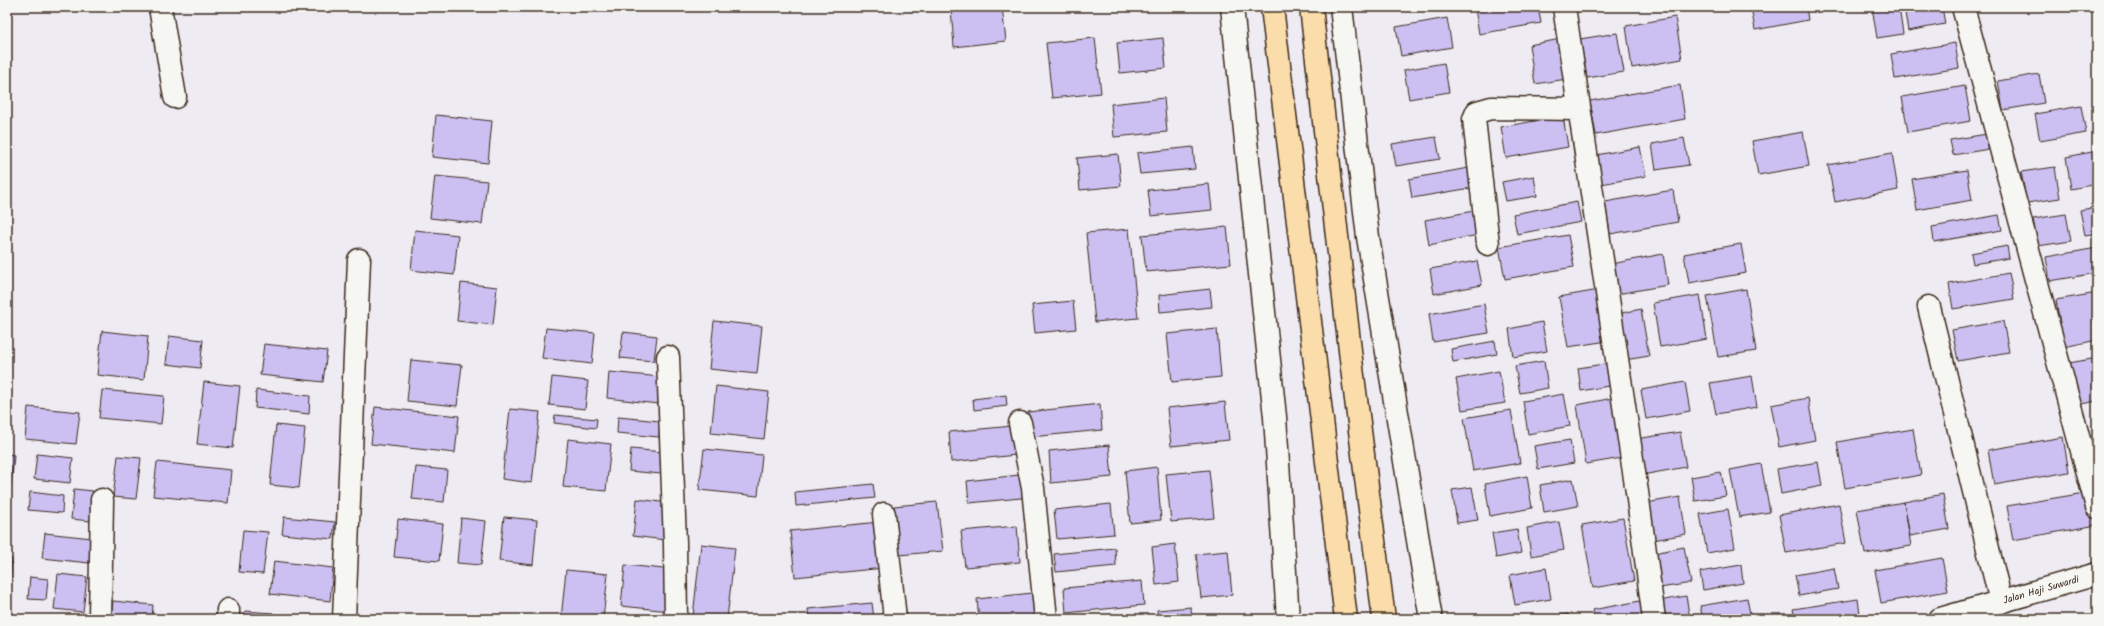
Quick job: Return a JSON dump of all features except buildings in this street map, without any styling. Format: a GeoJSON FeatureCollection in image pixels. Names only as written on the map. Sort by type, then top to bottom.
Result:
{"type":"FeatureCollection","features":[{"type":"Feature","properties":{"kind":"main road"},"geometry":{"type":"LineString","coordinates":[[1272,7],[1346,619]]}},
{"type":"Feature","properties":{"kind":"main road"},"geometry":{"type":"LineString","coordinates":[[1311,7],[1353,376],[1384,619]]}},
{"type":"Feature","properties":{"kind":"street"},"geometry":{"type":"LineString","coordinates":[[160,7],[175,97]]}},
{"type":"Feature","properties":{"kind":"street"},"geometry":{"type":"LineString","coordinates":[[1232,7],[1274,417],[1288,619]]}},
{"type":"Feature","properties":{"kind":"street"},"geometry":{"type":"LineString","coordinates":[[1341,7],[1368,237],[1431,619]]}},
{"type":"Feature","properties":{"kind":"street"},"geometry":{"type":"LineString","coordinates":[[1564,7],[1636,484],[1654,619]]}},
{"type":"Feature","properties":{"kind":"street"},"geometry":{"type":"LineString","coordinates":[[1963,7],[2097,507]]}},
{"type":"Feature","properties":{"kind":"street"},"geometry":{"type":"LineString","coordinates":[[1488,244],[1474,119],[1477,112],[1491,108],[1579,109]]}},
{"type":"Feature","properties":{"kind":"street"},"geometry":{"type":"LineString","coordinates":[[344,619],[360,260]]}},
{"type":"Feature","properties":{"kind":"street"},"geometry":{"type":"LineString","coordinates":[[1929,307],[2001,602]]}},
{"type":"Feature","properties":{"kind":"street"},"geometry":{"type":"LineString","coordinates":[[668,357],[676,543],[676,619]]}},
{"type":"Feature","properties":{"kind":"street"},"geometry":{"type":"LineString","coordinates":[[1020,423],[1033,488],[1046,619]]}},
{"type":"Feature","properties":{"kind":"street"},"geometry":{"type":"LineString","coordinates":[[100,619],[102,500]]}},
{"type":"Feature","properties":{"kind":"street"},"geometry":{"type":"LineString","coordinates":[[884,514],[895,619]]}},
{"type":"Feature","properties":{"kind":"street","name":"Jalan Haji Suwardi"},"geometry":{"type":"LineString","coordinates":[[1940,619],[2097,574]]}}]}
